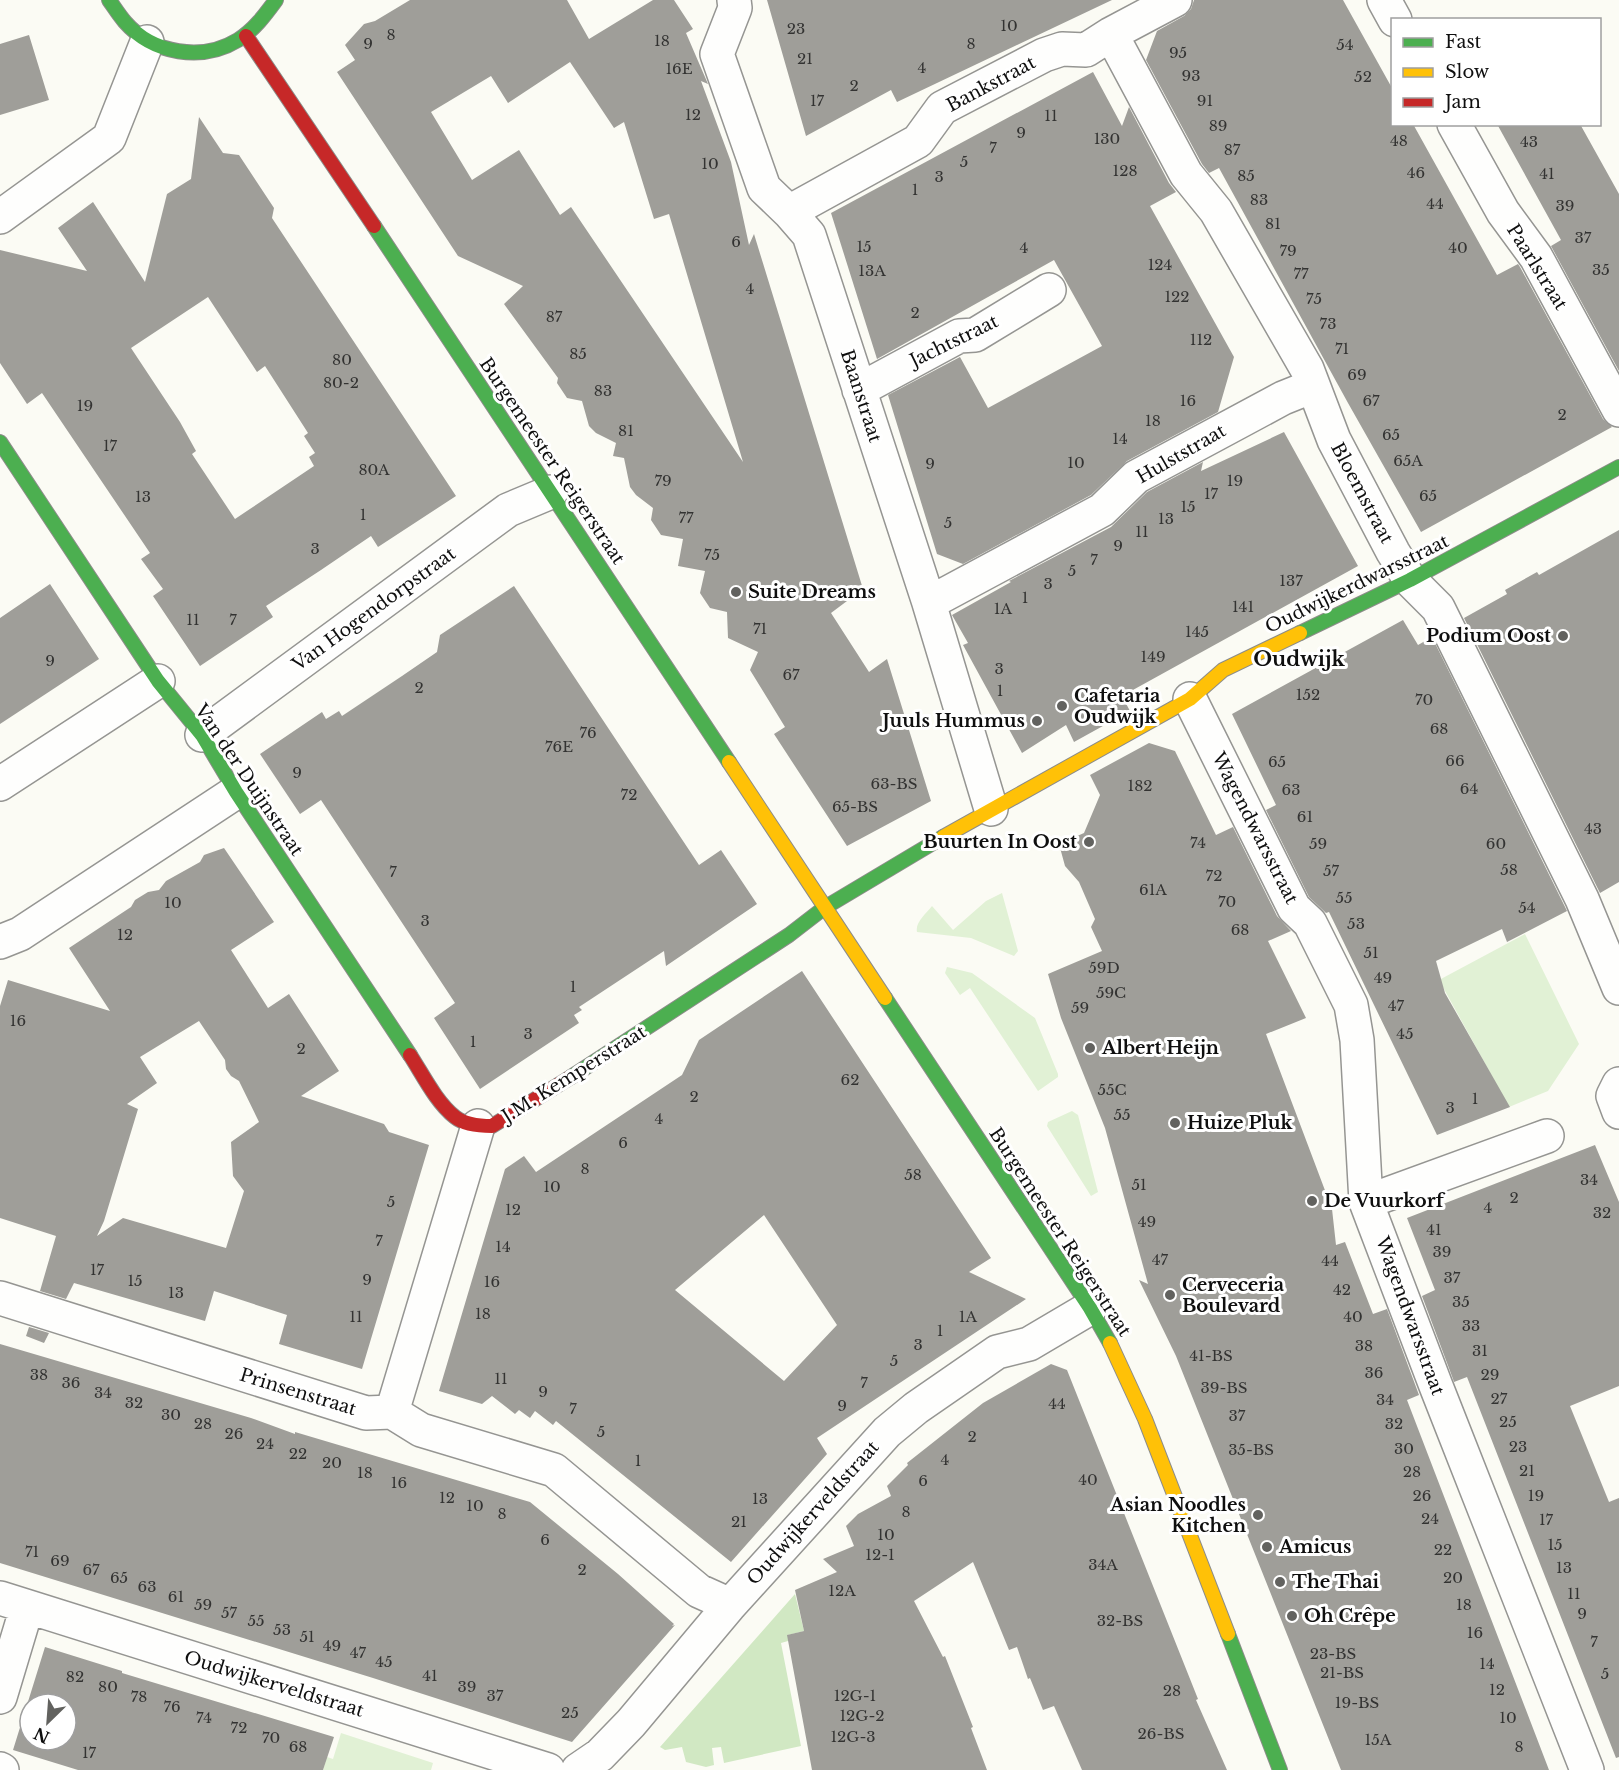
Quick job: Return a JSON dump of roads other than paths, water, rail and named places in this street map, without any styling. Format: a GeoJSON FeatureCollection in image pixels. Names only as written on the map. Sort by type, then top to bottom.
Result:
{"type":"FeatureCollection","features":[{"type":"Feature","properties":{"kind":"street"},"geometry":{"type":"LineString","coordinates":[[109,0],[124,24],[147,42],[171,51],[197,54],[223,48],[246,36],[266,18],[276,0]]}},
{"type":"Feature","properties":{"kind":"street","name":"Baanstraat"},"geometry":{"type":"LineString","coordinates":[[734,0],[735,8],[717,54],[764,188],[789,212],[808,235],[929,603],[991,809]]}},
{"type":"Feature","properties":{"kind":"street","name":"Bankstraat"},"geometry":{"type":"LineString","coordinates":[[789,212],[918,141],[942,108],[1044,55],[1062,49],[1086,50],[1175,0]]}},
{"type":"Feature","properties":{"kind":"street"},"geometry":{"type":"LineString","coordinates":[[1384,0],[1394,18]]}},
{"type":"Feature","properties":{"kind":"street","name":"Bloemstraat"},"geometry":{"type":"LineString","coordinates":[[1111,34],[1186,174],[1216,211],[1307,369],[1334,440],[1410,580],[1438,608],[1582,899],[1619,988]]}},
{"type":"Feature","properties":{"kind":"street","name":"Burgemeester Reigerstraat"},"geometry":{"type":"LineString","coordinates":[[246,36],[289,97],[1090,1308],[1115,1351],[1145,1419],[1280,1770]]}},
{"type":"Feature","properties":{"kind":"street"},"geometry":{"type":"LineString","coordinates":[[0,217],[109,138],[147,42]]}},
{"type":"Feature","properties":{"kind":"street","name":"Paarlstraat"},"geometry":{"type":"LineString","coordinates":[[1455,126],[1503,212],[1536,257],[1619,410]]}},
{"type":"Feature","properties":{"kind":"street","name":"Jachtstraat"},"geometry":{"type":"LineString","coordinates":[[859,390],[959,336],[975,335],[1049,290]]}},
{"type":"Feature","properties":{"kind":"street","name":"Hulststraat"},"geometry":{"type":"LineString","coordinates":[[929,603],[1102,510],[1136,477],[1282,398],[1313,386]]}},
{"type":"Feature","properties":{"kind":"street","name":"Van der Duijnstraat"},"geometry":{"type":"LineString","coordinates":[[0,442],[158,681],[202,735],[236,792],[439,1099],[456,1118],[477,1126]]}},
{"type":"Feature","properties":{"kind":"street","name":"Oudwijkerdwarsstraat"},"geometry":{"type":"LineString","coordinates":[[991,809],[1190,699],[1223,670],[1410,580],[1619,467]]}},
{"type":"Feature","properties":{"kind":"street","name":"Van Hogendorpstraat"},"geometry":{"type":"LineString","coordinates":[[202,735],[508,510],[551,492]]}},
{"type":"Feature","properties":{"kind":"street"},"geometry":{"type":"LineString","coordinates":[[0,784],[158,681]]}},
{"type":"Feature","properties":{"kind":"street","name":"Wagendwarsstraat"},"geometry":{"type":"LineString","coordinates":[[1190,699],[1294,908],[1310,923],[1351,1005],[1357,1041],[1366,1202],[1587,1770]]}},
{"type":"Feature","properties":{"kind":"street"},"geometry":{"type":"LineString","coordinates":[[0,942],[20,934],[236,792]]}},
{"type":"Feature","properties":{"kind":"street"},"geometry":{"type":"LineString","coordinates":[[824,908],[991,809]]}},
{"type":"Feature","properties":{"kind":"street","name":"J.M. Kemperstraat"},"geometry":{"type":"LineString","coordinates":[[392,1412],[477,1126],[492,1126],[529,1106],[789,935],[824,908]]}},
{"type":"Feature","properties":{"kind":"street"},"geometry":{"type":"LineString","coordinates":[[1619,1084],[1613,1096],[1619,1112]]}},
{"type":"Feature","properties":{"kind":"street"},"geometry":{"type":"LineString","coordinates":[[1366,1202],[1547,1136]]}},
{"type":"Feature","properties":{"kind":"street","name":"Prinsenstraat"},"geometry":{"type":"LineString","coordinates":[[0,1298],[366,1413],[392,1412]]}},
{"type":"Feature","properties":{"kind":"street","name":"Oudwijkerveldstraat"},"geometry":{"type":"LineString","coordinates":[[578,1770],[600,1755],[631,1723],[730,1605],[887,1432],[916,1408],[997,1352],[1029,1344],[1090,1308]]}},
{"type":"Feature","properties":{"kind":"street"},"geometry":{"type":"LineString","coordinates":[[392,1412],[421,1430],[554,1470],[699,1591],[730,1605]]}},
{"type":"Feature","properties":{"kind":"street"},"geometry":{"type":"LineString","coordinates":[[0,1698],[14,1603]]}},
{"type":"Feature","properties":{"kind":"street","name":"Oudwijkerveldstraat"},"geometry":{"type":"LineString","coordinates":[[14,1603],[455,1756],[548,1770]]}},
{"type":"Feature","properties":{"kind":"place","name":"Suite Dreams"},"geometry":{"type":"Point","coordinates":[736,592]}},
{"type":"Feature","properties":{"kind":"place","name":"Podium Oost"},"geometry":{"type":"Point","coordinates":[1563,636]}},
{"type":"Feature","properties":{"kind":"place","name":"Cafetaria Oudwijk"},"geometry":{"type":"Point","coordinates":[1062,706]}},
{"type":"Feature","properties":{"kind":"place","name":"Juuls Hummus"},"geometry":{"type":"Point","coordinates":[1037,721]}},
{"type":"Feature","properties":{"kind":"place","name":"Buurten In Oost"},"geometry":{"type":"Point","coordinates":[1089,842]}},
{"type":"Feature","properties":{"kind":"place","name":"Albert Heijn"},"geometry":{"type":"Point","coordinates":[1090,1048]}},
{"type":"Feature","properties":{"kind":"place","name":"Huize Pluk"},"geometry":{"type":"Point","coordinates":[1175,1123]}},
{"type":"Feature","properties":{"kind":"place","name":"De Vuurkorf"},"geometry":{"type":"Point","coordinates":[1312,1201]}},
{"type":"Feature","properties":{"kind":"place","name":"Cerveceria Boulevard"},"geometry":{"type":"Point","coordinates":[1170,1295]}},
{"type":"Feature","properties":{"kind":"place","name":"Asian Noodles Kitchen"},"geometry":{"type":"Point","coordinates":[1258,1515]}},
{"type":"Feature","properties":{"kind":"place","name":"Amicus"},"geometry":{"type":"Point","coordinates":[1267,1547]}},
{"type":"Feature","properties":{"kind":"place","name":"The Thai"},"geometry":{"type":"Point","coordinates":[1280,1582]}},
{"type":"Feature","properties":{"kind":"place","name":"Oh Crêpe"},"geometry":{"type":"Point","coordinates":[1292,1616]}},
{"type":"Feature","properties":{"kind":"district","name":"Oudwijk"},"geometry":{"type":"Point","coordinates":[1299,659]}}]}
